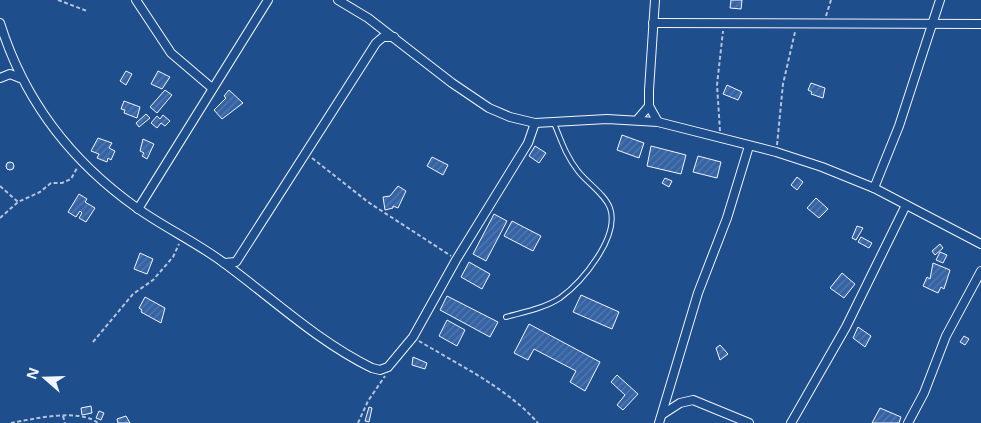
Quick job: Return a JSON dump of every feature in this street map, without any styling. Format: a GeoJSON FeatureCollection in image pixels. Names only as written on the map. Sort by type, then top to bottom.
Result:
{"type":"FeatureCollection","features":[{"type":"Feature","properties":{"kind":"street"},"geometry":{"type":"LineString","coordinates":[[136,0],[139,8],[171,53],[212,88]]}},
{"type":"Feature","properties":{"kind":"street"},"geometry":{"type":"LineString","coordinates":[[138,208],[268,0]]}},
{"type":"Feature","properties":{"kind":"street"},"geometry":{"type":"LineString","coordinates":[[338,0],[394,37],[452,83],[489,108],[510,117],[535,123],[607,118],[658,122],[776,152],[822,167],[874,188],[981,244]]}},
{"type":"Feature","properties":{"kind":"street"},"geometry":{"type":"LineString","coordinates":[[655,0],[649,106],[658,122]]}},
{"type":"Feature","properties":{"kind":"street"},"geometry":{"type":"LineString","coordinates":[[874,188],[899,126],[940,0]]}},
{"type":"Feature","properties":{"kind":"street"},"geometry":{"type":"LineString","coordinates":[[653,23],[822,25],[932,22],[981,24]]}},
{"type":"Feature","properties":{"kind":"street"},"geometry":{"type":"LineString","coordinates":[[0,23],[20,78],[42,114],[84,162],[113,189],[138,208],[183,234],[224,263],[313,333],[350,356],[372,368],[380,370],[388,367],[412,337],[456,260],[528,143],[535,123]]}},
{"type":"Feature","properties":{"kind":"street"},"geometry":{"type":"LineString","coordinates":[[224,263],[236,262],[304,151],[376,43],[383,37],[394,37]]}},
{"type":"Feature","properties":{"kind":"street"},"geometry":{"type":"LineString","coordinates":[[0,78],[10,74],[20,78]]}},
{"type":"Feature","properties":{"kind":"street"},"geometry":{"type":"LineString","coordinates":[[638,120],[649,106]]}},
{"type":"Feature","properties":{"kind":"street"},"geometry":{"type":"LineString","coordinates":[[659,423],[698,293],[727,218],[749,146]]}},
{"type":"Feature","properties":{"kind":"street"},"geometry":{"type":"LineString","coordinates":[[791,423],[846,327],[906,205]]}},
{"type":"Feature","properties":{"kind":"street"},"geometry":{"type":"LineString","coordinates":[[908,423],[924,393],[946,336],[981,271]]}},
{"type":"Feature","properties":{"kind":"street"},"geometry":{"type":"LineString","coordinates":[[663,414],[680,402],[693,400],[749,423]]}},
{"type":"Feature","properties":{"kind":"lane"},"geometry":{"type":"LineString","coordinates":[[506,317],[544,306],[560,298],[591,265],[604,248],[610,233],[612,218],[607,201],[577,170],[566,154],[554,123]]}},
{"type":"Feature","properties":{"kind":"path"},"geometry":{"type":"LineString","coordinates":[[58,0],[87,11]]}},
{"type":"Feature","properties":{"kind":"path"},"geometry":{"type":"LineString","coordinates":[[822,25],[831,0]]}},
{"type":"Feature","properties":{"kind":"path"},"geometry":{"type":"LineString","coordinates":[[721,138],[717,86],[724,24]]}},
{"type":"Feature","properties":{"kind":"path"},"geometry":{"type":"LineString","coordinates":[[776,152],[780,131],[779,111],[783,84],[797,24]]}},
{"type":"Feature","properties":{"kind":"path"},"geometry":{"type":"LineString","coordinates":[[304,151],[368,202],[456,260]]}},
{"type":"Feature","properties":{"kind":"path"},"geometry":{"type":"LineString","coordinates":[[0,218],[18,202],[40,192],[51,183],[62,183],[71,179],[75,170],[84,162]]}},
{"type":"Feature","properties":{"kind":"path"},"geometry":{"type":"LineString","coordinates":[[0,186],[18,202]]}},
{"type":"Feature","properties":{"kind":"path"},"geometry":{"type":"LineString","coordinates":[[94,342],[133,294],[153,280],[173,256],[183,234]]}},
{"type":"Feature","properties":{"kind":"path"},"geometry":{"type":"LineString","coordinates":[[412,337],[493,386],[530,414],[538,423]]}},
{"type":"Feature","properties":{"kind":"path"},"geometry":{"type":"LineString","coordinates":[[358,423],[368,401],[383,382],[388,367]]}},
{"type":"Feature","properties":{"kind":"path"},"geometry":{"type":"LineString","coordinates":[[63,416],[65,423]]}},
{"type":"Feature","properties":{"kind":"path"},"geometry":{"type":"LineString","coordinates":[[11,423],[63,416],[89,417],[98,423]]}},
{"type":"Feature","properties":{"kind":"building"},"geometry":{"type":"Polygon","coordinates":[[[731,0],[742,0],[741,9],[730,8],[731,0]]]}},
{"type":"Feature","properties":{"kind":"building"},"geometry":{"type":"Polygon","coordinates":[[[126,71],[132,74],[126,85],[120,81],[126,71]]]}},
{"type":"Feature","properties":{"kind":"building"},"geometry":{"type":"Polygon","coordinates":[[[158,71],[170,77],[162,89],[151,84],[158,71]]]}},
{"type":"Feature","properties":{"kind":"building"},"geometry":{"type":"Polygon","coordinates":[[[811,83],[825,88],[823,98],[811,94],[812,92],[808,90],[811,83]]]}},
{"type":"Feature","properties":{"kind":"building"},"geometry":{"type":"Polygon","coordinates":[[[727,85],[742,92],[738,100],[723,94],[727,85]]]}},
{"type":"Feature","properties":{"kind":"building"},"geometry":{"type":"Polygon","coordinates":[[[165,90],[172,95],[157,113],[150,107],[165,90]]]}},
{"type":"Feature","properties":{"kind":"building"},"geometry":{"type":"Polygon","coordinates":[[[229,90],[243,103],[222,119],[214,110],[226,98],[224,96],[229,90]]]}},
{"type":"Feature","properties":{"kind":"building"},"geometry":{"type":"Polygon","coordinates":[[[124,101],[140,107],[137,118],[124,113],[125,110],[121,109],[124,101]]]}},
{"type":"Feature","properties":{"kind":"building"},"geometry":{"type":"Polygon","coordinates":[[[146,114],[150,118],[139,127],[136,123],[146,114]]]}},
{"type":"Feature","properties":{"kind":"building"},"geometry":{"type":"Polygon","coordinates":[[[163,115],[170,121],[165,126],[161,123],[157,128],[151,123],[157,116],[160,119],[163,115]]]}},
{"type":"Feature","properties":{"kind":"building"},"geometry":{"type":"Polygon","coordinates":[[[622,135],[644,143],[639,158],[617,150],[622,135]]]}},
{"type":"Feature","properties":{"kind":"building"},"geometry":{"type":"Polygon","coordinates":[[[98,138],[112,143],[109,148],[115,151],[111,160],[108,158],[107,162],[97,158],[99,154],[91,151],[98,138]]]}},
{"type":"Feature","properties":{"kind":"building"},"geometry":{"type":"Polygon","coordinates":[[[143,139],[154,144],[147,159],[142,156],[144,153],[140,151],[143,139]]]}},
{"type":"Feature","properties":{"kind":"building"},"geometry":{"type":"Polygon","coordinates":[[[535,146],[546,153],[539,163],[529,156],[535,146]]]}},
{"type":"Feature","properties":{"kind":"building"},"geometry":{"type":"Polygon","coordinates":[[[651,146],[686,155],[681,174],[647,166],[651,146]]]}},
{"type":"Feature","properties":{"kind":"building"},"geometry":{"type":"Polygon","coordinates":[[[698,156],[721,162],[717,178],[693,172],[698,156]]]}},
{"type":"Feature","properties":{"kind":"building"},"geometry":{"type":"Polygon","coordinates":[[[432,157],[448,165],[443,175],[427,166],[432,157]]]}},
{"type":"Feature","properties":{"kind":"building"},"geometry":{"type":"Polygon","coordinates":[[[10,162],[14,166],[10,170],[6,166],[10,162]]]}},
{"type":"Feature","properties":{"kind":"building"},"geometry":{"type":"Polygon","coordinates":[[[797,177],[803,182],[797,190],[791,185],[797,177]]]}},
{"type":"Feature","properties":{"kind":"building"},"geometry":{"type":"Polygon","coordinates":[[[665,178],[672,181],[669,187],[662,183],[665,178]]]}},
{"type":"Feature","properties":{"kind":"building"},"geometry":{"type":"Polygon","coordinates":[[[398,186],[406,191],[398,208],[393,206],[393,208],[385,210],[383,197],[390,196],[398,186]]]}},
{"type":"Feature","properties":{"kind":"building"},"geometry":{"type":"Polygon","coordinates":[[[79,194],[87,199],[85,202],[95,208],[86,222],[79,218],[82,213],[80,211],[76,217],[68,212],[79,194]]]}},
{"type":"Feature","properties":{"kind":"building"},"geometry":{"type":"Polygon","coordinates":[[[816,198],[828,209],[819,218],[807,208],[816,198]]]}},
{"type":"Feature","properties":{"kind":"building"},"geometry":{"type":"Polygon","coordinates":[[[494,214],[507,221],[486,261],[473,254],[494,214]]]}},
{"type":"Feature","properties":{"kind":"building"},"geometry":{"type":"Polygon","coordinates":[[[512,221],[541,236],[533,251],[504,236],[512,221]]]}},
{"type":"Feature","properties":{"kind":"building"},"geometry":{"type":"Polygon","coordinates":[[[857,226],[863,228],[856,240],[852,238],[857,226]]]}},
{"type":"Feature","properties":{"kind":"building"},"geometry":{"type":"Polygon","coordinates":[[[861,237],[872,243],[869,248],[858,242],[861,237]]]}},
{"type":"Feature","properties":{"kind":"building"},"geometry":{"type":"Polygon","coordinates":[[[940,244],[943,248],[935,255],[932,251],[940,244]]]}},
{"type":"Feature","properties":{"kind":"building"},"geometry":{"type":"Polygon","coordinates":[[[940,252],[947,255],[943,263],[936,260],[940,252]]]}},
{"type":"Feature","properties":{"kind":"building"},"geometry":{"type":"Polygon","coordinates":[[[140,253],[153,259],[147,274],[134,269],[140,253]]]}},
{"type":"Feature","properties":{"kind":"building"},"geometry":{"type":"Polygon","coordinates":[[[469,262],[490,274],[482,289],[461,277],[469,262]]]}},
{"type":"Feature","properties":{"kind":"building"},"geometry":{"type":"Polygon","coordinates":[[[933,263],[950,270],[944,289],[941,287],[938,293],[923,286],[927,277],[930,279],[933,263]]]}},
{"type":"Feature","properties":{"kind":"building"},"geometry":{"type":"Polygon","coordinates":[[[842,273],[855,284],[844,298],[830,288],[842,273]]]}},
{"type":"Feature","properties":{"kind":"building"},"geometry":{"type":"Polygon","coordinates":[[[581,295],[619,312],[612,329],[573,312],[581,295]]]}},
{"type":"Feature","properties":{"kind":"building"},"geometry":{"type":"Polygon","coordinates":[[[447,296],[498,322],[490,337],[440,310],[447,296]]]}},
{"type":"Feature","properties":{"kind":"building"},"geometry":{"type":"Polygon","coordinates":[[[145,297],[165,308],[161,323],[141,312],[142,310],[139,308],[145,297]]]}},
{"type":"Feature","properties":{"kind":"building"},"geometry":{"type":"Polygon","coordinates":[[[447,320],[465,330],[457,346],[439,336],[447,320]]]}},
{"type":"Feature","properties":{"kind":"building"},"geometry":{"type":"Polygon","coordinates":[[[529,324],[600,362],[585,391],[570,382],[576,371],[534,349],[528,360],[514,353],[529,324]]]}},
{"type":"Feature","properties":{"kind":"building"},"geometry":{"type":"Polygon","coordinates":[[[858,327],[871,336],[865,347],[853,338],[858,327]]]}},
{"type":"Feature","properties":{"kind":"building"},"geometry":{"type":"Polygon","coordinates":[[[964,336],[969,339],[965,345],[960,342],[964,336]]]}},
{"type":"Feature","properties":{"kind":"building"},"geometry":{"type":"Polygon","coordinates":[[[720,345],[728,354],[720,360],[716,348],[720,345]]]}},
{"type":"Feature","properties":{"kind":"building"},"geometry":{"type":"Polygon","coordinates":[[[413,357],[427,363],[425,369],[412,365],[413,357]]]}},
{"type":"Feature","properties":{"kind":"building"},"geometry":{"type":"Polygon","coordinates":[[[617,375],[638,394],[623,410],[617,405],[625,395],[611,382],[617,375]]]}},
{"type":"Feature","properties":{"kind":"building"},"geometry":{"type":"Polygon","coordinates":[[[91,406],[92,413],[82,415],[81,408],[91,406]]]}},
{"type":"Feature","properties":{"kind":"building"},"geometry":{"type":"Polygon","coordinates":[[[369,407],[372,408],[369,422],[365,421],[369,407]]]}},
{"type":"Feature","properties":{"kind":"building"},"geometry":{"type":"Polygon","coordinates":[[[880,408],[901,417],[899,423],[872,423],[880,408]]]}},
{"type":"Feature","properties":{"kind":"building"},"geometry":{"type":"Polygon","coordinates":[[[99,411],[104,413],[101,420],[96,418],[99,411]]]}},
{"type":"Feature","properties":{"kind":"building"},"geometry":{"type":"Polygon","coordinates":[[[126,416],[130,423],[118,423],[117,419],[126,416]]]}}]}
